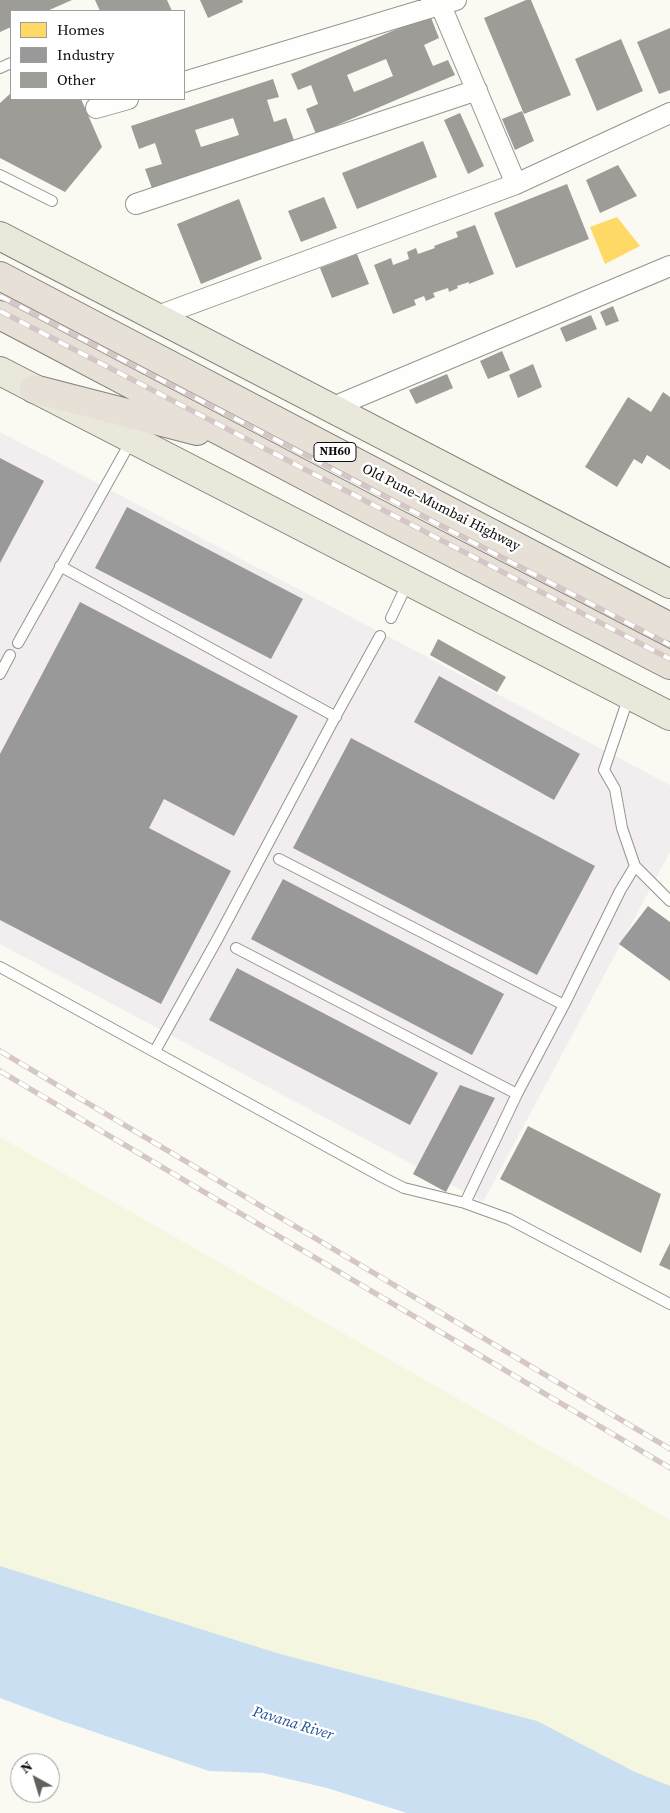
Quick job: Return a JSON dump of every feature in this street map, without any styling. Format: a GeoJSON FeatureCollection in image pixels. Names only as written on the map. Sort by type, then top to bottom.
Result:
{"type":"FeatureCollection","features":[{"type":"Feature","properties":{"kind":"highway"},"geometry":{"type":"LineString","coordinates":[[0,261],[78,317]]}},
{"type":"Feature","properties":{"kind":"highway","name":"Old Pune–Mumbai Highway"},"geometry":{"type":"LineString","coordinates":[[0,276],[670,627]]}},
{"type":"Feature","properties":{"kind":"highway","name":"NH60"},"geometry":{"type":"LineString","coordinates":[[0,315],[670,665]]}},
{"type":"Feature","properties":{"kind":"highway"},"geometry":{"type":"LineString","coordinates":[[34,389],[242,442]]}},
{"type":"Feature","properties":{"kind":"main road"},"geometry":{"type":"LineString","coordinates":[[0,236],[670,584]]}},
{"type":"Feature","properties":{"kind":"main road"},"geometry":{"type":"LineString","coordinates":[[0,371],[670,716]]}},
{"type":"Feature","properties":{"kind":"street"},"geometry":{"type":"LineString","coordinates":[[185,82],[443,2],[516,184]]}},
{"type":"Feature","properties":{"kind":"street"},"geometry":{"type":"LineString","coordinates":[[136,204],[477,90]]}},
{"type":"Feature","properties":{"kind":"street"},"geometry":{"type":"LineString","coordinates":[[96,108],[124,100]]}},
{"type":"Feature","properties":{"kind":"street"},"geometry":{"type":"LineString","coordinates":[[155,317],[516,184],[670,113]]}},
{"type":"Feature","properties":{"kind":"street"},"geometry":{"type":"LineString","coordinates":[[331,408],[670,266]]}},
{"type":"Feature","properties":{"kind":"lane"},"geometry":{"type":"LineString","coordinates":[[0,175],[52,201]]}},
{"type":"Feature","properties":{"kind":"lane"},"geometry":{"type":"LineString","coordinates":[[18,643],[132,439]]}},
{"type":"Feature","properties":{"kind":"lane"},"geometry":{"type":"LineString","coordinates":[[60,566],[336,717]]}},
{"type":"Feature","properties":{"kind":"lane"},"geometry":{"type":"LineString","coordinates":[[391,618],[408,581]]}},
{"type":"Feature","properties":{"kind":"lane"},"geometry":{"type":"LineString","coordinates":[[155,1051],[218,938],[380,636]]}},
{"type":"Feature","properties":{"kind":"lane"},"geometry":{"type":"LineString","coordinates":[[0,674],[10,655]]}},
{"type":"Feature","properties":{"kind":"lane"},"geometry":{"type":"LineString","coordinates":[[630,695],[604,770],[615,789],[622,828],[634,866],[670,900]]}},
{"type":"Feature","properties":{"kind":"lane"},"geometry":{"type":"LineString","coordinates":[[280,859],[564,1005]]}},
{"type":"Feature","properties":{"kind":"lane"},"geometry":{"type":"LineString","coordinates":[[465,1203],[517,1094],[634,866]]}},
{"type":"Feature","properties":{"kind":"lane"},"geometry":{"type":"LineString","coordinates":[[236,948],[517,1094]]}},
{"type":"Feature","properties":{"kind":"lane"},"geometry":{"type":"LineString","coordinates":[[0,967],[390,1181],[404,1188],[465,1203],[509,1219],[670,1304]]}},
{"type":"Feature","properties":{"kind":"shaded area"},"geometry":{"type":"Polygon","coordinates":[[[0,432],[670,785],[670,852],[483,1202],[0,944],[0,432]]]}},
{"type":"Feature","properties":{"kind":"green space"},"geometry":{"type":"Polygon","coordinates":[[[0,1137],[670,1520],[670,1805],[0,1590],[0,1137]]]}},
{"type":"Feature","properties":{"kind":"water","name":"Pavana River"},"geometry":{"type":"Polygon","coordinates":[[[0,1566],[280,1654],[537,1721],[635,1772],[670,1786],[670,1813],[407,1813],[327,1788],[263,1773],[209,1771],[59,1720],[0,1698],[0,1566]]]}},
{"type":"Feature","properties":{"kind":"building: Homes"},"geometry":{"type":"Polygon","coordinates":[[[617,217],[640,246],[605,264],[590,227],[617,217]]]}},
{"type":"Feature","properties":{"kind":"building: Industry"},"geometry":{"type":"Polygon","coordinates":[[[0,458],[44,481],[0,563],[0,458]]]}},
{"type":"Feature","properties":{"kind":"building: Industry"},"geometry":{"type":"Polygon","coordinates":[[[127,507],[303,599],[271,659],[95,568],[127,507]]]}},
{"type":"Feature","properties":{"kind":"building: Industry"},"geometry":{"type":"Polygon","coordinates":[[[80,602],[298,716],[234,836],[164,799],[149,828],[231,871],[161,1004],[0,920],[0,754],[80,602]]]}},
{"type":"Feature","properties":{"kind":"building: Industry"},"geometry":{"type":"Polygon","coordinates":[[[439,676],[580,754],[554,800],[414,722],[439,676]]]}},
{"type":"Feature","properties":{"kind":"building: Industry"},"geometry":{"type":"Polygon","coordinates":[[[351,738],[595,866],[537,975],[293,848],[351,738]]]}},
{"type":"Feature","properties":{"kind":"building: Industry"},"geometry":{"type":"Polygon","coordinates":[[[283,879],[504,994],[472,1055],[251,939],[283,879]]]}},
{"type":"Feature","properties":{"kind":"building: Industry"},"geometry":{"type":"Polygon","coordinates":[[[648,906],[670,922],[670,981],[619,944],[648,906]]]}},
{"type":"Feature","properties":{"kind":"building: Industry"},"geometry":{"type":"Polygon","coordinates":[[[237,968],[438,1073],[410,1125],[209,1020],[237,968]]]}},
{"type":"Feature","properties":{"kind":"building: Industry"},"geometry":{"type":"Polygon","coordinates":[[[460,1085],[495,1098],[446,1192],[413,1174],[460,1085]]]}},
{"type":"Feature","properties":{"kind":"building: Other"},"geometry":{"type":"Polygon","coordinates":[[[0,0],[72,0],[49,10],[10,10],[10,27],[0,32],[0,0]]]}},
{"type":"Feature","properties":{"kind":"building: Other"},"geometry":{"type":"Polygon","coordinates":[[[95,0],[167,0],[172,10],[100,10],[95,0]]]}},
{"type":"Feature","properties":{"kind":"building: Other"},"geometry":{"type":"Polygon","coordinates":[[[200,0],[242,0],[243,2],[208,18],[200,0]]]}},
{"type":"Feature","properties":{"kind":"building: Other"},"geometry":{"type":"Polygon","coordinates":[[[526,0],[531,0],[571,95],[524,114],[484,18],[526,0]]]}},
{"type":"Feature","properties":{"kind":"building: Other"},"geometry":{"type":"Polygon","coordinates":[[[430,15],[439,38],[424,45],[433,66],[448,60],[455,75],[316,134],[306,109],[318,104],[311,85],[298,90],[291,74],[430,15]],[[386,59],[347,75],[354,92],[393,76],[386,59]]]}},
{"type":"Feature","properties":{"kind":"building: Other"},"geometry":{"type":"Polygon","coordinates":[[[670,28],[670,90],[659,94],[637,42],[670,28]]]}},
{"type":"Feature","properties":{"kind":"building: Other"},"geometry":{"type":"Polygon","coordinates":[[[621,39],[643,91],[597,111],[575,59],[621,39]]]}},
{"type":"Feature","properties":{"kind":"building: Other"},"geometry":{"type":"Polygon","coordinates":[[[273,79],[279,97],[267,100],[274,122],[286,118],[295,143],[153,191],[145,169],[162,164],[155,143],[139,149],[131,126],[273,79]],[[233,118],[195,130],[201,147],[239,135],[233,118]]]}},
{"type":"Feature","properties":{"kind":"building: Other"},"geometry":{"type":"Polygon","coordinates":[[[10,94],[10,100],[81,100],[102,147],[65,192],[0,158],[0,103],[10,94]]]}},
{"type":"Feature","properties":{"kind":"building: Other"},"geometry":{"type":"Polygon","coordinates":[[[522,111],[534,141],[515,150],[502,119],[522,111]]]}},
{"type":"Feature","properties":{"kind":"building: Other"},"geometry":{"type":"Polygon","coordinates":[[[460,113],[484,166],[468,174],[444,120],[460,113]]]}},
{"type":"Feature","properties":{"kind":"building: Other"},"geometry":{"type":"Polygon","coordinates":[[[423,141],[437,177],[357,209],[342,173],[423,141]]]}},
{"type":"Feature","properties":{"kind":"building: Other"},"geometry":{"type":"Polygon","coordinates":[[[618,165],[637,196],[600,213],[586,180],[618,165]]]}},
{"type":"Feature","properties":{"kind":"building: Other"},"geometry":{"type":"Polygon","coordinates":[[[567,184],[589,239],[516,268],[494,213],[567,184]]]}},
{"type":"Feature","properties":{"kind":"building: Other"},"geometry":{"type":"Polygon","coordinates":[[[324,197],[337,228],[301,242],[288,211],[324,197]]]}},
{"type":"Feature","properties":{"kind":"building: Other"},"geometry":{"type":"Polygon","coordinates":[[[239,199],[262,259],[201,284],[177,224],[239,199]]]}},
{"type":"Feature","properties":{"kind":"building: Other"},"geometry":{"type":"Polygon","coordinates":[[[475,225],[494,274],[469,284],[469,282],[457,286],[458,288],[449,292],[448,288],[433,293],[435,297],[426,301],[424,296],[414,300],[416,305],[393,314],[374,265],[391,258],[393,265],[409,259],[407,252],[416,248],[418,254],[435,248],[434,246],[458,237],[456,232],[475,225]]]}},
{"type":"Feature","properties":{"kind":"building: Other"},"geometry":{"type":"Polygon","coordinates":[[[357,254],[369,284],[332,298],[320,268],[357,254]]]}},
{"type":"Feature","properties":{"kind":"building: Other"},"geometry":{"type":"Polygon","coordinates":[[[613,306],[619,321],[606,326],[600,312],[613,306]]]}},
{"type":"Feature","properties":{"kind":"building: Other"},"geometry":{"type":"Polygon","coordinates":[[[591,315],[597,329],[566,342],[560,328],[591,315]]]}},
{"type":"Feature","properties":{"kind":"building: Other"},"geometry":{"type":"Polygon","coordinates":[[[502,351],[510,370],[488,379],[480,361],[502,351]]]}},
{"type":"Feature","properties":{"kind":"building: Other"},"geometry":{"type":"Polygon","coordinates":[[[533,364],[542,387],[518,398],[509,375],[533,364]]]}},
{"type":"Feature","properties":{"kind":"building: Other"},"geometry":{"type":"Polygon","coordinates":[[[447,374],[453,388],[416,404],[409,390],[447,374]]]}},
{"type":"Feature","properties":{"kind":"building: Other"},"geometry":{"type":"Polygon","coordinates":[[[663,392],[670,397],[670,470],[647,455],[642,464],[634,459],[617,487],[585,467],[628,397],[651,412],[663,392]]]}},
{"type":"Feature","properties":{"kind":"building: Other"},"geometry":{"type":"Polygon","coordinates":[[[438,639],[506,677],[497,692],[430,655],[438,639]]]}},
{"type":"Feature","properties":{"kind":"building: Other"},"geometry":{"type":"Polygon","coordinates":[[[528,1126],[661,1194],[641,1253],[500,1179],[528,1126]]]}},
{"type":"Feature","properties":{"kind":"building: Other"},"geometry":{"type":"Polygon","coordinates":[[[670,1243],[670,1270],[659,1265],[670,1243]]]}},
{"type":"Feature","properties":{"kind":"railway"},"geometry":{"type":"LineString","coordinates":[[0,296],[670,645]]}},
{"type":"Feature","properties":{"kind":"railway"},"geometry":{"type":"LineString","coordinates":[[0,311],[670,659]]}},
{"type":"Feature","properties":{"kind":"railway"},"geometry":{"type":"LineString","coordinates":[[0,1051],[670,1449]]}},
{"type":"Feature","properties":{"kind":"railway"},"geometry":{"type":"LineString","coordinates":[[0,1071],[670,1468]]}}]}
